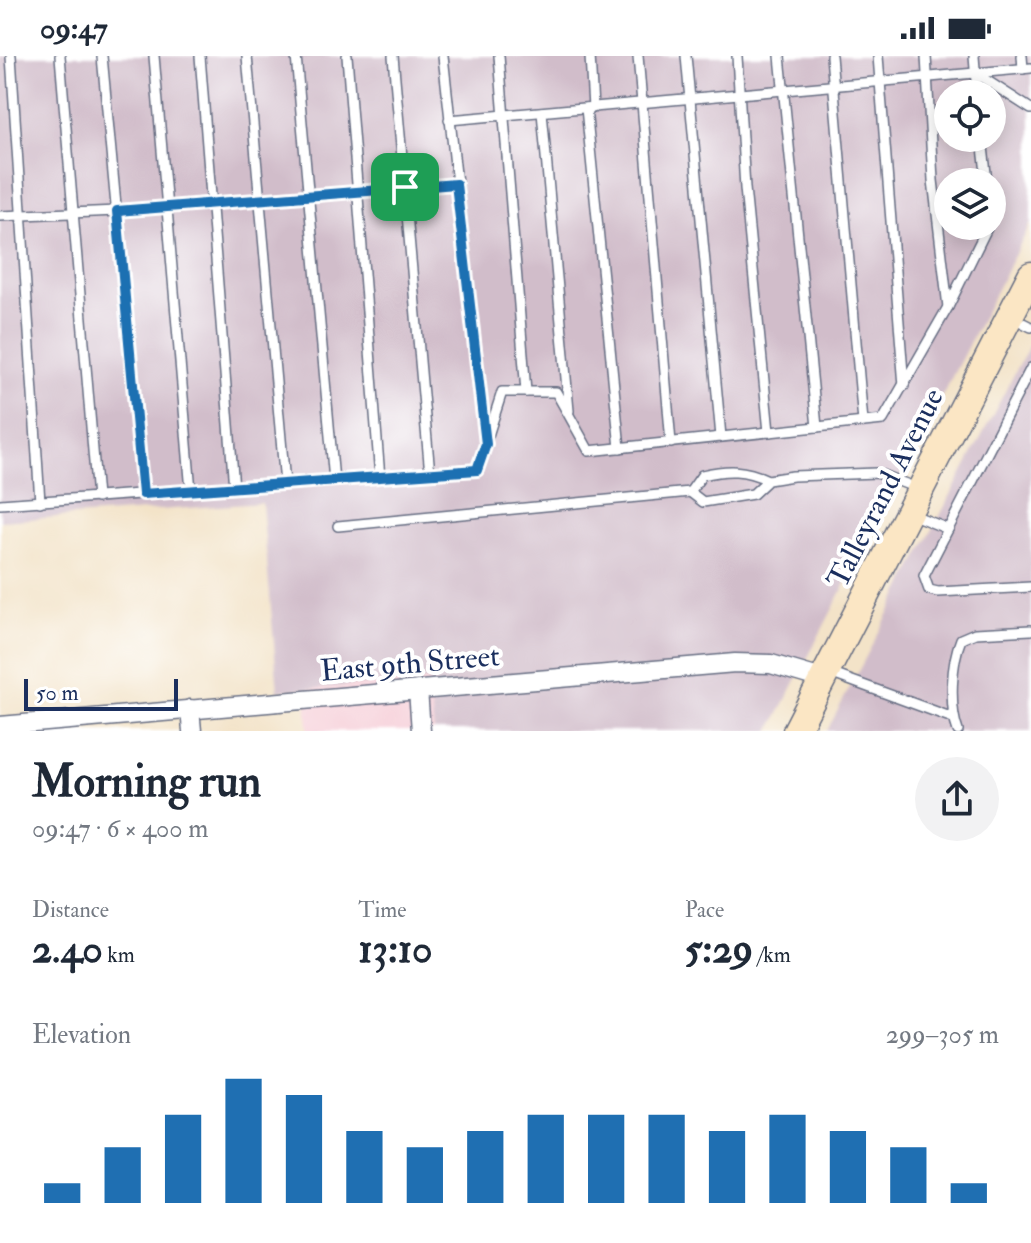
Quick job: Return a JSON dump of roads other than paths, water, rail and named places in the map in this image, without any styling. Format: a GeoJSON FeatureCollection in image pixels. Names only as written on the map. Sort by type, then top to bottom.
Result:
{"type":"FeatureCollection","features":[{"type":"Feature","properties":{"kind":"street","name":"Talleyrand Avenue"},"geometry":{"type":"LineString","coordinates":[[796,731],[914,501],[1020,322],[1031,275]]}},
{"type":"Feature","properties":{"kind":"street","name":"East 9th Street"},"geometry":{"type":"LineString","coordinates":[[0,726],[735,663],[771,664],[824,675]]}},
{"type":"Feature","properties":{"kind":"street"},"geometry":{"type":"LineString","coordinates":[[418,690],[421,731]]}},
{"type":"Feature","properties":{"kind":"street"},"geometry":{"type":"LineString","coordinates":[[190,709],[192,731]]}},
{"type":"Feature","properties":{"kind":"lane"},"geometry":{"type":"LineString","coordinates":[[11,56],[40,502]]}},
{"type":"Feature","properties":{"kind":"lane"},"geometry":{"type":"LineString","coordinates":[[60,56],[97,498]]}},
{"type":"Feature","properties":{"kind":"lane"},"geometry":{"type":"LineString","coordinates":[[102,56],[143,494]]}},
{"type":"Feature","properties":{"kind":"lane"},"geometry":{"type":"LineString","coordinates":[[154,56],[191,491]]}},
{"type":"Feature","properties":{"kind":"lane"},"geometry":{"type":"LineString","coordinates":[[200,56],[234,488]]}},
{"type":"Feature","properties":{"kind":"lane"},"geometry":{"type":"LineString","coordinates":[[247,56],[285,484]]}},
{"type":"Feature","properties":{"kind":"lane"},"geometry":{"type":"LineString","coordinates":[[296,56],[334,481]]}},
{"type":"Feature","properties":{"kind":"lane"},"geometry":{"type":"LineString","coordinates":[[347,56],[380,478]]}},
{"type":"Feature","properties":{"kind":"lane"},"geometry":{"type":"LineString","coordinates":[[393,56],[430,474]]}},
{"type":"Feature","properties":{"kind":"lane"},"geometry":{"type":"LineString","coordinates":[[443,56],[486,444]]}},
{"type":"Feature","properties":{"kind":"lane"},"geometry":{"type":"LineString","coordinates":[[499,56],[526,392]]}},
{"type":"Feature","properties":{"kind":"lane"},"geometry":{"type":"LineString","coordinates":[[590,56],[589,108],[620,448]]}},
{"type":"Feature","properties":{"kind":"lane"},"geometry":{"type":"LineString","coordinates":[[638,56],[671,443]]}},
{"type":"Feature","properties":{"kind":"lane"},"geometry":{"type":"LineString","coordinates":[[686,56],[721,437]]}},
{"type":"Feature","properties":{"kind":"lane"},"geometry":{"type":"LineString","coordinates":[[737,56],[769,432]]}},
{"type":"Feature","properties":{"kind":"lane"},"geometry":{"type":"LineString","coordinates":[[780,56],[817,427]]}},
{"type":"Feature","properties":{"kind":"lane"},"geometry":{"type":"LineString","coordinates":[[831,56],[863,422]]}},
{"type":"Feature","properties":{"kind":"lane"},"geometry":{"type":"LineString","coordinates":[[878,56],[904,386]]}},
{"type":"Feature","properties":{"kind":"lane"},"geometry":{"type":"LineString","coordinates":[[926,56],[933,180],[948,307]]}},
{"type":"Feature","properties":{"kind":"lane"},"geometry":{"type":"LineString","coordinates":[[974,56],[976,80]]}},
{"type":"Feature","properties":{"kind":"lane"},"geometry":{"type":"LineString","coordinates":[[449,120],[1027,69],[1022,56]]}},
{"type":"Feature","properties":{"kind":"lane"},"geometry":{"type":"LineString","coordinates":[[975,73],[1031,109]]}},
{"type":"Feature","properties":{"kind":"lane"},"geometry":{"type":"LineString","coordinates":[[542,112],[569,416]]}},
{"type":"Feature","properties":{"kind":"lane"},"geometry":{"type":"LineString","coordinates":[[0,216],[117,211],[456,184]]}},
{"type":"Feature","properties":{"kind":"lane"},"geometry":{"type":"LineString","coordinates":[[0,504],[477,470],[502,392],[556,392],[589,451],[883,420],[948,307],[981,240]]}},
{"type":"Feature","properties":{"kind":"lane"},"geometry":{"type":"LineString","coordinates":[[1031,368],[924,576],[929,590],[1031,587]]}},
{"type":"Feature","properties":{"kind":"lane"},"geometry":{"type":"LineString","coordinates":[[690,492],[702,475],[723,470],[746,469],[768,480],[877,473],[948,529]]}},
{"type":"Feature","properties":{"kind":"lane"},"geometry":{"type":"LineString","coordinates":[[338,526],[690,492],[703,502],[753,494],[768,480]]}},
{"type":"Feature","properties":{"kind":"lane"},"geometry":{"type":"LineString","coordinates":[[958,731],[953,718],[957,650],[961,639],[975,633],[1031,630]]}},
{"type":"Feature","properties":{"kind":"lane"},"geometry":{"type":"LineString","coordinates":[[824,675],[953,718]]}}]}
